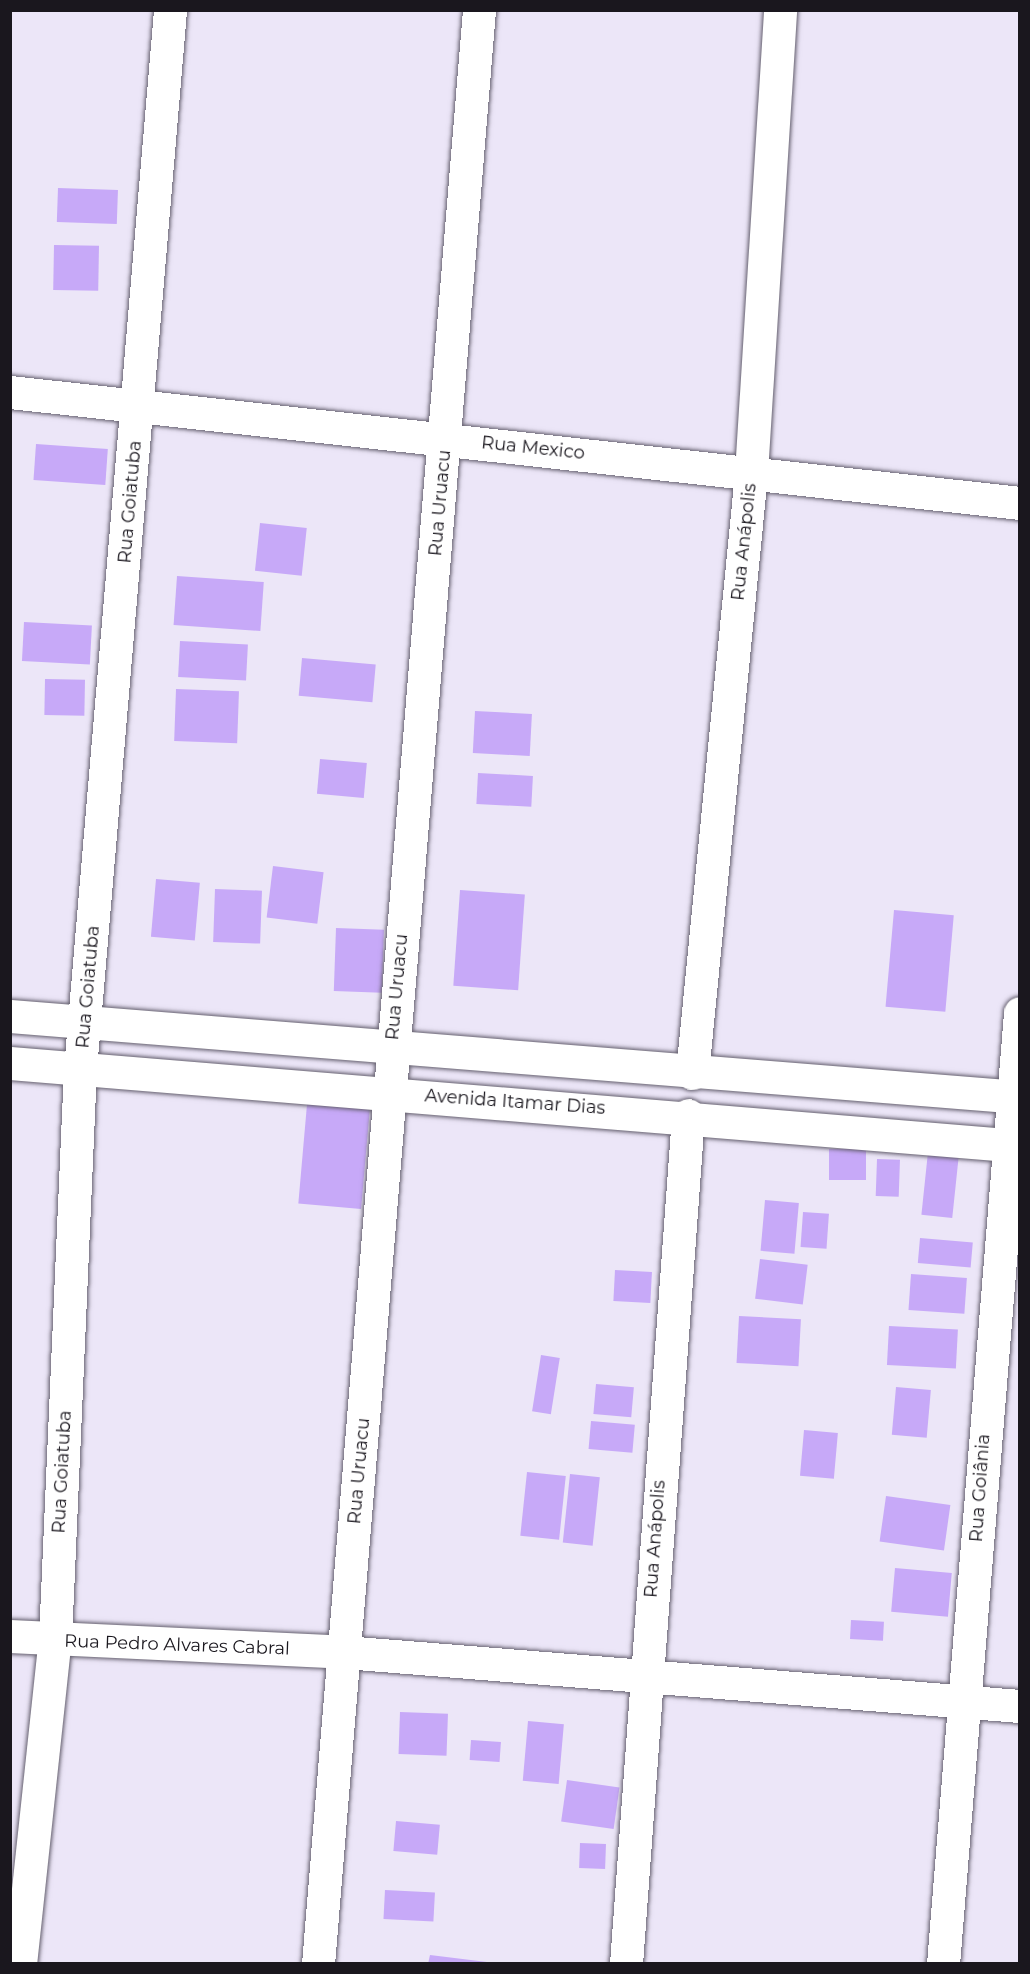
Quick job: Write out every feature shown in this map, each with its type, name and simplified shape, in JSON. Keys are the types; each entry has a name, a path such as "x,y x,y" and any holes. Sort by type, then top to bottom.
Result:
{"street":[{"name":"Rua Goiatuba","path":"20,1964 55,1639 80,1069 170,10"},
{"name":"Rua Uruacu","path":"318,1964 392,1049 446,438 479,10"},
{"name":"Rua Anápolis","path":"692,1073 751,472 780,10"},
{"name":"Rua Mexico","path":"10,392 138,403 1020,503"},
{"name":"Rua Goiânia","path":"943,1964 963,1702 1013,1145 1020,1013"},
{"path":"10,1016 692,1073 1015,1096"},
{"name":"Avenida Itamar Dias","path":"10,1063 688,1115 1013,1145"},
{"name":"Rua Anápolis","path":"626,1964 645,1675 688,1115"},
{"name":"Rua Pedro Alvares Cabral","path":"10,1636 344,1652 1020,1706"}],"building":[{"path":"58,188 118,190 117,224 57,222"},
{"path":"54,245 99,246 98,291 53,290"},
{"path":"36,444 108,449 105,485 33,480"},
{"path":"260,523 307,528 302,576 255,571"},
{"path":"177,576 264,582 260,631 174,625"},
{"path":"24,622 92,626 90,665 22,661"},
{"path":"180,641 248,645 246,681 178,677"},
{"path":"302,658 376,664 372,702 299,696"},
{"path":"45,679 85,680 84,716 44,715"},
{"path":"176,689 239,691 237,743 174,741"},
{"path":"475,711 532,714 530,756 473,753"},
{"path":"320,759 367,763 364,798 317,794"},
{"path":"478,773 533,776 531,807 476,804"},
{"path":"273,866 324,872 317,924 267,918"},
{"path":"156,879 200,883 195,941 151,937"},
{"path":"215,889 262,891 260,944 213,942"},
{"path":"460,890 525,895 518,990 453,986"},
{"path":"894,910 954,915 945,1012 886,1007"},
{"path":"336,928 384,930 382,993 334,991"},
{"path":"308,1093 371,1098 361,1209 298,1204"},
{"path":"829,1149 866,1149 866,1180 829,1180"},
{"path":"928,1152 959,1155 952,1218 921,1215"},
{"path":"877,1159 900,1160 899,1197 876,1196"},
{"path":"765,1200 799,1203 794,1254 761,1251"},
{"path":"803,1212 829,1214 826,1249 801,1247"},
{"path":"920,1238 973,1243 971,1268 918,1263"},
{"path":"760,1259 808,1265 803,1305 755,1299"},
{"path":"615,1270 652,1272 650,1303 613,1301"},
{"path":"911,1274 967,1278 964,1314 908,1310"},
{"path":"739,1316 801,1319 798,1366 737,1363"},
{"path":"889,1326 958,1330 956,1369 887,1365"},
{"path":"541,1355 560,1358 551,1414 532,1411"},
{"path":"596,1384 634,1387 631,1417 593,1414"},
{"path":"896,1387 931,1390 927,1438 892,1435"},
{"path":"591,1421 635,1425 632,1453 589,1449"},
{"path":"804,1430 838,1433 834,1479 800,1476"},
{"path":"527,1472 566,1476 559,1540 520,1536"},
{"path":"570,1474 600,1477 593,1546 563,1543"},
{"path":"886,1496 950,1505 944,1551 880,1542"},
{"path":"895,1568 952,1573 948,1617 891,1612"},
{"path":"851,1620 884,1622 883,1641 850,1639"},
{"path":"400,1712 448,1714 447,1756 399,1754"},
{"path":"528,1721 564,1724 559,1784 523,1781"},
{"path":"471,1740 501,1742 500,1762 470,1760"},
{"path":"567,1780 619,1787 614,1829 561,1822"},
{"path":"396,1821 440,1825 437,1855 393,1851"},
{"path":"580,1843 606,1844 605,1869 579,1868"},
{"path":"385,1890 435,1893 433,1922 383,1919"},
{"path":"430,1955 487,1962 487,1964 428,1964"}]}
